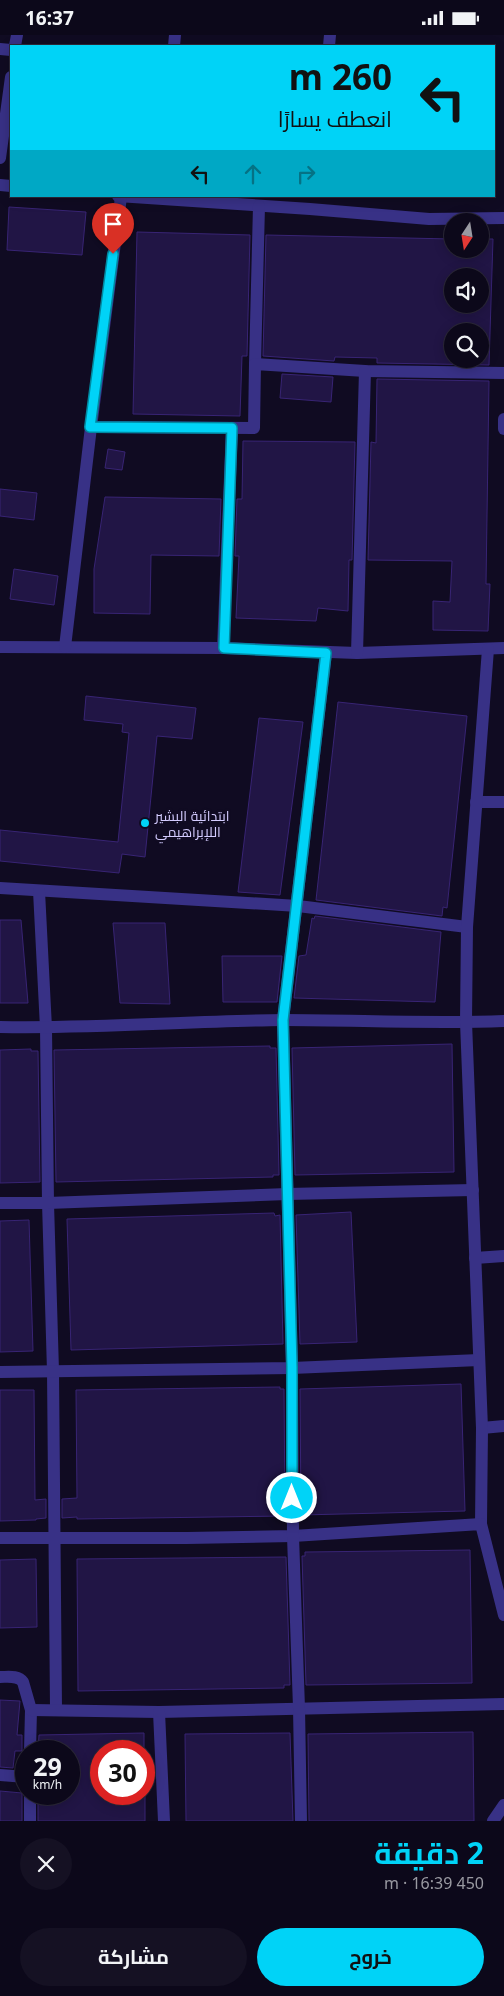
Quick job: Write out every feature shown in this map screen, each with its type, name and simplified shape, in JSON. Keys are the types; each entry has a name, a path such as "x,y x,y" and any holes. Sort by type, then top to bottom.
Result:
{"street":[{"path":"0,158 10,84"},
{"path":"65,647 119,197"},
{"path":"133,197 259,206 311,203 429,219 504,218"},
{"path":"90,427 254,428 259,206"},
{"path":"255,364 365,371 504,373"},
{"path":"357,653 365,371"},
{"path":"504,419 504,429"},
{"path":"224,648 232,428"},
{"path":"0,647 224,648 326,653 504,647"},
{"path":"488,649 467,927 466,1022 482,1427 481,1524 504,1615"},
{"path":"301,1821 293,1536 292,1367 286,1194 283,1020 298,906 326,653"},
{"path":"476,802 504,802"},
{"path":"0,888 298,906 467,927"},
{"path":"39,891 46,1028 48,1203 53,1371 56,1709"},
{"path":"0,1027 46,1028 283,1020 504,1021"},
{"path":"0,1203 473,1190"},
{"path":"475,1258 504,1256"},
{"path":"0,1372 292,1367 479,1360"},
{"path":"482,1427 504,1426"},
{"path":"0,1538 293,1536 481,1524"},
{"path":"0,1677 21,1679 31,1710 30,1740"},
{"path":"31,1710 159,1712 504,1704"},
{"path":"159,1712 164,1821"},
{"path":"0,1775 15,1776"},
{"path":"30,1805 30,1821"}],"building":[{"path":"9,207 86,212 82,255 7,250"},
{"path":"137,232 250,235 247,356 242,356 240,416 133,414"},
{"path":"266,235 444,239 444,258 489,258 489,239 493,239 489,365 489,323 444,323 444,364 377,363 377,358 335,357 334,361 263,356"},
{"path":"282,374 333,377 331,402 280,398"},
{"path":"377,379 489,381 486,584 490,584 488,631 433,630 433,601 450,602 452,561 368,560 371,442 376,443"},
{"path":"243,441 355,442 352,560 349,560 348,611 318,608 316,621 236,618 239,556 235,556 237,499 242,499"},
{"path":"108,449 125,452 122,470 105,468"},
{"path":"0,489 37,493 34,520 0,516"},
{"path":"105,497 221,499 219,556 151,555 150,614 94,613 94,569"},
{"path":"14,569 58,576 54,605 10,599"},
{"path":"86,696 196,708 192,739 157,736 145,857 122,854 119,873 0,861 0,830 118,842 129,733 122,732 123,724 84,720"},
{"path":"338,702 467,716 447,908 443,907 442,916 316,900"},
{"path":"259,718 303,722 280,895 238,892"},
{"path":"315,916 441,932 435,1002 294,998 299,956 306,955 312,918 314,919"},
{"path":"0,920 21,920 28,1003 0,1003"},
{"path":"113,923 165,923 170,1004 120,1003"},
{"path":"222,956 282,956 277,1002 223,1002"},
{"path":"452,1044 454,1172 295,1175 292,1048"},
{"path":"270,1046 270,1048 276,1048 279,1175 273,1175 273,1177 56,1182 54,1050"},
{"path":"31,1049 31,1051 38,1051 40,1182 0,1183 0,1050"},
{"path":"351,1212 357,1342 300,1344 296,1215"},
{"path":"274,1213 275,1216 280,1215 283,1344 71,1350 67,1219"},
{"path":"29,1220 33,1351 0,1352 0,1221"},
{"path":"461,1384 465,1511 301,1515 300,1389"},
{"path":"280,1387 280,1389 284,1389 285,1516 62,1518 62,1499 77,1498 76,1390"},
{"path":"0,1390 34,1390 35,1500 46,1499 46,1518 0,1521"},
{"path":"470,1550 472,1683 306,1685 302,1556 305,1556 305,1552"},
{"path":"286,1557 290,1685 284,1685 284,1688 78,1691 77,1559"},
{"path":"36,1559 37,1627 0,1628 0,1560"},
{"path":"0,1700 20,1701 17,1735 22,1735 22,1740 15,1740 13,1768 0,1767"},
{"path":"473,1732 474,1821 309,1821 308,1734"},
{"path":"144,1733 144,1740 90,1740 90,1805 145,1805 145,1821 38,1821 38,1805 80,1805 80,1740 39,1740 39,1735"},
{"path":"290,1733 293,1821 186,1821 185,1734"},
{"path":"0,1791 15,1792 15,1805 22,1805 22,1821 0,1821"}],"place":[{"name":"ابتدائية البشير اللإبراهيمي","path":"145,823"}],"route":[{"path":"113,254 90,427 232,428 224,648 326,653 300,888 283,1020 286,1194 292,1367 292,1498"}]}
